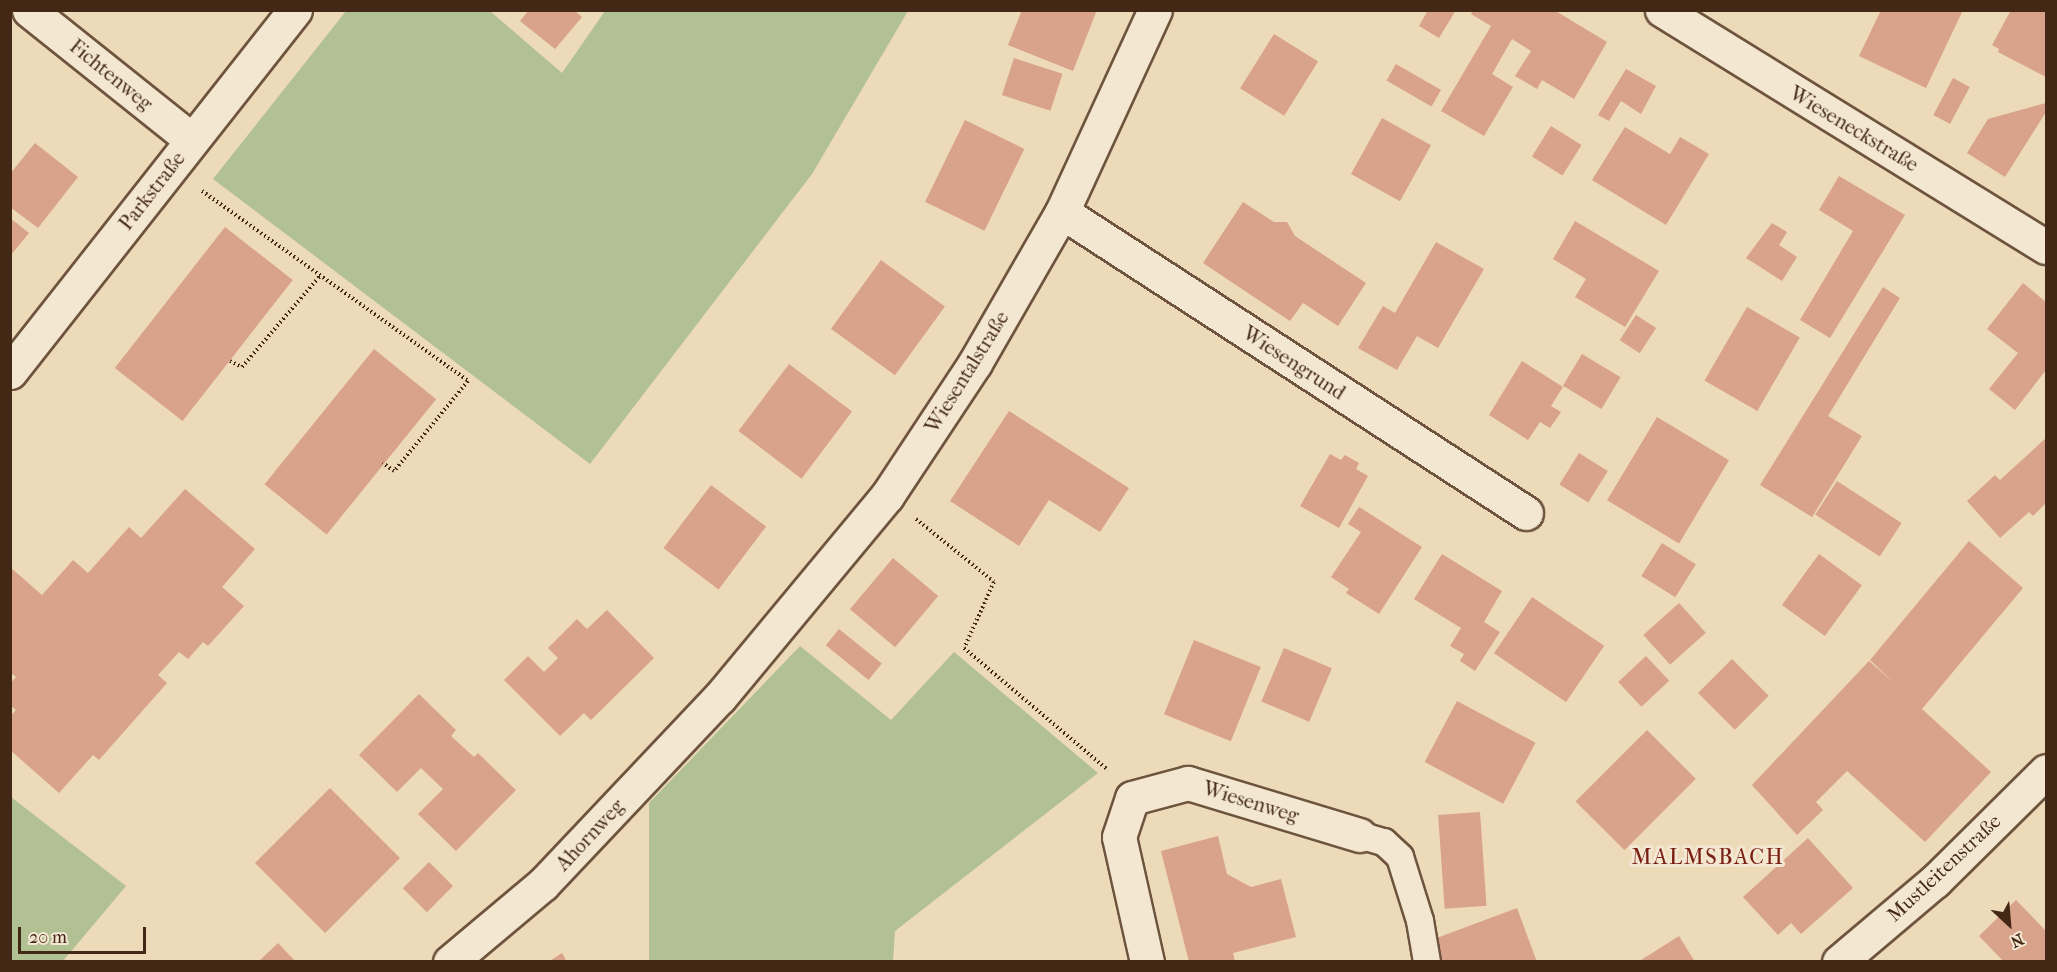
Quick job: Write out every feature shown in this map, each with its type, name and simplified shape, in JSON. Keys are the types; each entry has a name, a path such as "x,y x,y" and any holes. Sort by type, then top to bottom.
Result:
{"street":[{"name":"Fichtenweg","path":"29,10 192,140"},
{"name":"Parkstraße","path":"10,372 294,10"},
{"name":"Wiesentalstraße","path":"720,697 887,496 975,363 1062,212 1155,10"},
{"name":"Wieseneckstraße","path":"1662,10 2046,247"},
{"name":"Wiesengrund","path":"1062,212 1526,513"},
{"name":"Ahornweg","path":"464,957 543,884 720,697"},
{"name":"Mustleitenstraße","path":"1839,962 1935,881 2046,771"},
{"name":"Wiesenweg","path":"1132,798 1188,783 1359,835"},
{"path":"1132,798 1119,837 1147,962"}],"lane":[{"path":"1359,835 1384,842 1400,857 1420,921 1427,962"}],"path":[{"path":"170,168 468,381 394,471 383,463"},
{"path":"230,361 242,367 320,276"},
{"path":"887,496 994,582 964,648 1098,759 1132,798"}],"green space":[{"path":"346,11 490,11 562,73 605,11 908,11 812,174 590,464 213,179"},
{"path":"800,646 891,720 954,652 1098,773 895,931 893,961 649,961 649,803"},
{"path":"11,797 126,886 63,961 11,961"}],"building":[{"path":"529,10 574,10 582,17 555,49 520,21"},
{"path":"1022,10 1097,10 1073,71 1008,45"},
{"path":"1428,10 1456,10 1439,38 1419,26"},
{"path":"1473,10 1554,10 1607,42 1574,99 1542,80 1537,89 1515,76 1531,51 1512,39 1492,74 1513,87 1484,136 1441,111 1491,26 1471,14"},
{"path":"1881,10 1963,10 1926,88 1859,56"},
{"path":"2011,10 2046,10 2046,77 1998,52 1999,49 1992,45"},
{"path":"1274,34 1318,62 1284,116 1240,88"},
{"path":"1014,58 1063,74 1050,111 1002,95"},
{"path":"1396,64 1441,90 1432,106 1386,80"},
{"path":"1626,69 1656,86 1641,114 1621,101 1609,121 1598,115"},
{"path":"1953,78 1970,87 1950,124 1933,115"},
{"path":"2046,103 2046,112 2005,177 1967,153 1988,119"},
{"path":"1382,118 1431,145 1400,201 1351,174"},
{"path":"965,120 1024,149 984,231 925,202"},
{"path":"1551,126 1582,145 1562,176 1532,157"},
{"path":"1625,127 1670,154 1680,137 1709,154 1666,225 1592,180"},
{"path":"35,143 78,177 38,228 10,207 10,174"},
{"path":"1839,176 1905,215 1830,338 1800,320 1853,231 1819,210"},
{"path":"1243,202 1274,222 1287,222 1295,236 1366,283 1338,326 1303,303 1290,321 1203,263"},
{"path":"10,218 29,233 10,256"},
{"path":"1575,221 1659,271 1625,327 1575,297 1586,279 1553,259"},
{"path":"1772,223 1787,232 1779,245 1797,257 1782,281 1746,258"},
{"path":"225,227 293,280 183,421 115,368"},
{"path":"1436,242 1484,269 1438,348 1417,336 1397,370 1358,348 1383,306 1395,313"},
{"path":"881,260 945,306 895,375 831,329"},
{"path":"2023,283 2046,302 2046,370 2015,410 1989,389 2018,353 1987,329"},
{"path":"1883,287 1900,298 1828,416 1862,436 1812,517 1760,485"},
{"path":"1747,307 1800,338 1757,411 1704,381"},
{"path":"1636,315 1656,328 1640,353 1620,340"},
{"path":"374,349 436,399 327,535 264,484"},
{"path":"1582,354 1621,377 1602,409 1563,386"},
{"path":"1522,361 1563,387 1551,406 1561,412 1550,428 1540,422 1528,440 1489,415"},
{"path":"789,364 852,412 802,479 738,431"},
{"path":"1009,411 1129,488 1100,532 1049,500 1019,546 950,501"},
{"path":"1657,417 1729,460 1679,543 1607,500"},
{"path":"2046,438 2046,503 2033,516 2029,512 2000,538 1967,501 1995,475 2000,480"},
{"path":"1579,453 1608,471 1588,502 1559,484"},
{"path":"1330,454 1341,460 1345,455 1359,463 1356,469 1368,476 1339,528 1300,506"},
{"path":"1837,481 1902,523 1880,556 1815,515"},
{"path":"711,485 766,527 719,590 663,548"},
{"path":"185,489 255,549 222,587 244,606 208,646 203,642 188,659 179,652 158,675 167,683 99,760 93,755 59,793 10,750 10,716 16,710 10,705 10,684 16,677 10,672 10,567 42,595 73,560 88,573 129,527 141,538"},
{"path":"1359,507 1422,547 1379,614 1346,593 1349,589 1331,577 1361,532 1348,524"},
{"path":"1969,541 2023,588 1922,709 1991,772 1925,842 1847,771 1816,802 1823,810 1797,835 1752,785 1869,661 1893,682 1870,660"},
{"path":"1662,543 1696,564 1675,597 1641,576"},
{"path":"1442,554 1502,591 1484,622 1500,632 1475,671 1460,661 1464,654 1450,646 1461,628 1414,599"},
{"path":"1819,554 1862,585 1825,636 1782,605"},
{"path":"893,558 938,596 895,647 850,609"},
{"path":"1532,597 1604,646 1566,702 1494,653"},
{"path":"1679,603 1706,633 1670,665 1643,635"},
{"path":"607,610 654,658 591,720 584,713 560,736 504,680 528,656 544,672 558,658 548,648 577,619 587,629"},
{"path":"839,629 882,664 869,680 826,645"},
{"path":"1194,640 1261,667 1231,741 1164,714"},
{"path":"1284,648 1332,668 1309,722 1261,701"},
{"path":"1646,656 1669,681 1641,707 1618,682"},
{"path":"1732,659 1769,696 1735,730 1698,693"},
{"path":"419,694 456,730 451,736 474,757 478,753 516,790 456,851 418,814 443,789 421,768 397,792 359,755"},
{"path":"1457,701 1536,743 1503,804 1425,762"},
{"path":"1647,730 1696,779 1624,850 1576,801"},
{"path":"330,788 400,858 325,933 255,863"},
{"path":"1480,812 1487,906 1445,909 1438,815"},
{"path":"1218,836 1227,874 1251,887 1281,879 1296,937 1233,953 1235,962 1189,962 1161,851"},
{"path":"1808,838 1853,888 1801,934 1791,923 1778,935 1743,897"},
{"path":"429,862 453,886 427,912 403,888"},
{"path":"2016,900 2046,931 2046,962 2004,962 1979,936"},
{"path":"1517,908 1537,962 1443,962 1434,939"},
{"path":"1679,936 1695,962 1638,962"},
{"path":"278,943 296,962 258,962"},
{"path":"562,953 567,962 548,962"}],"district":[{"name":"MALMSBACH","path":"1708,858"}]}
